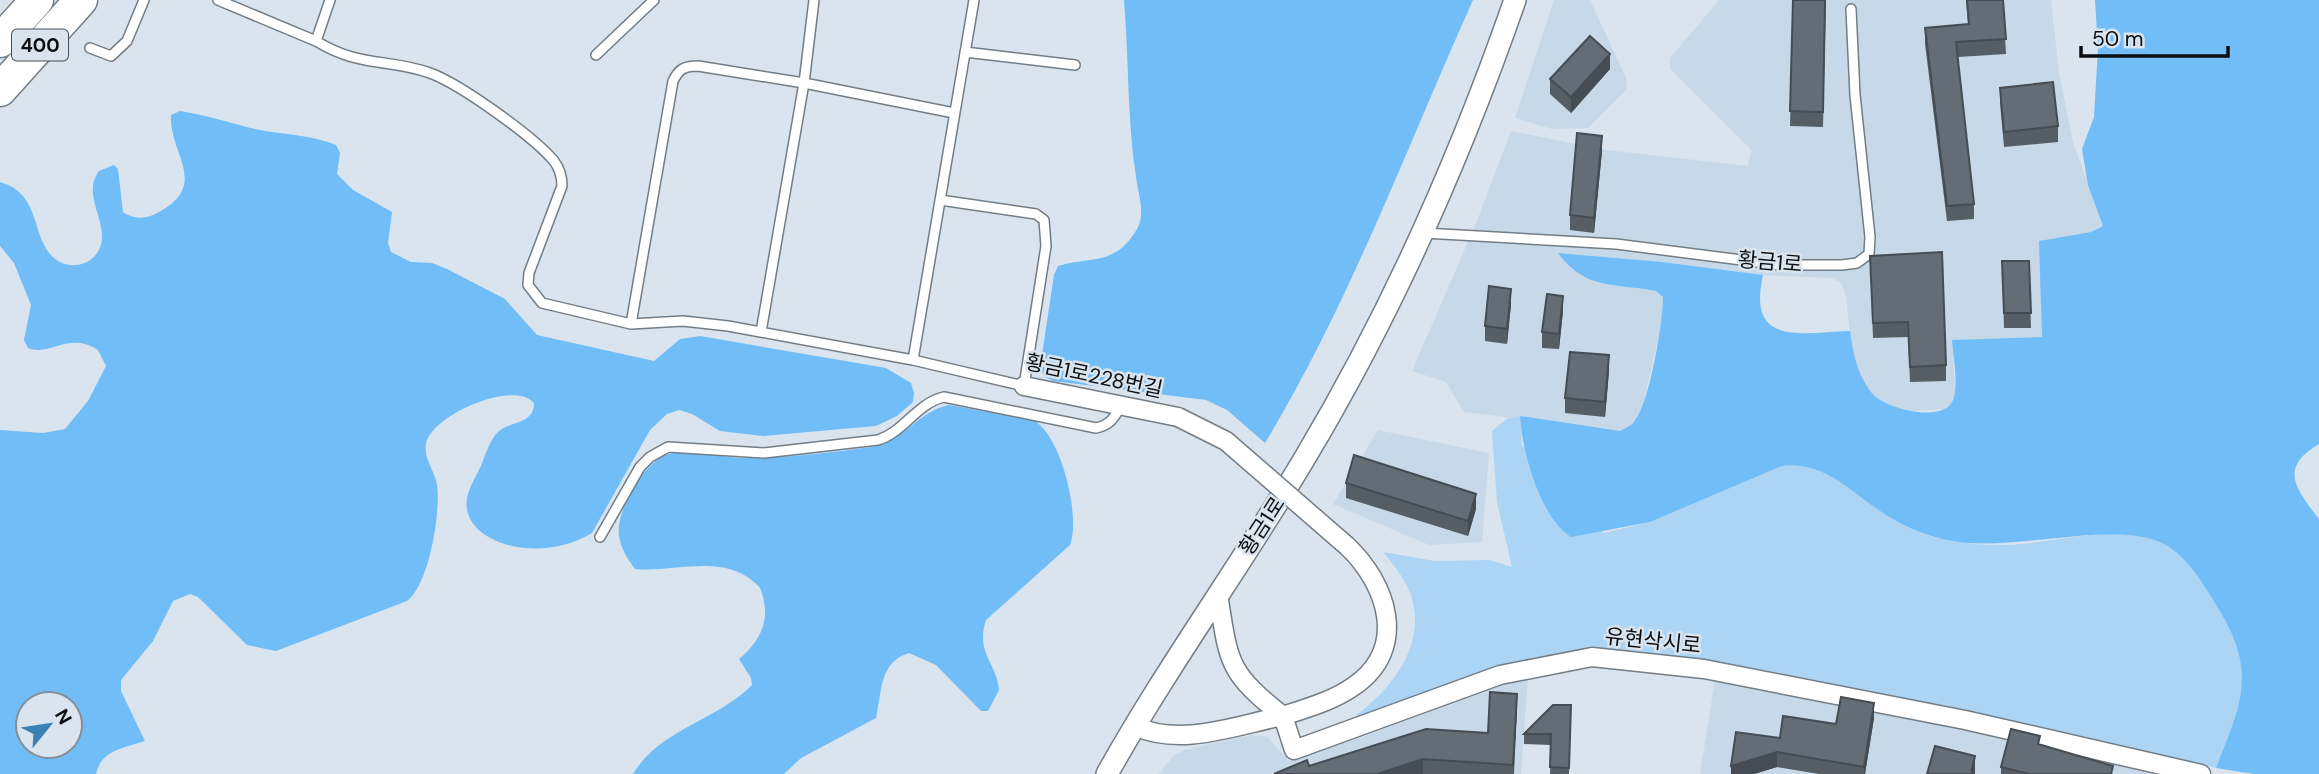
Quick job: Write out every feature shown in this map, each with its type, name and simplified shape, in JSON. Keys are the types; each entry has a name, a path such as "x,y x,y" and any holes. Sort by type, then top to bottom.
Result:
{"highway":[{"name":"400","path":"0,41 37,0"},
{"name":"400","path":"0,90 81,0"}],"street":[{"name":"황금1로","path":"1107,774 1134,726 1306,457 1352,373 1422,233 1466,135 1516,0"},
{"name":"황금1로228번길","path":"1024,386 1178,417 1226,441 1347,546 1374,576 1383,597 1387,617 1379,655 1356,685 1341,695 1283,716"},
{"path":"1218,594 1226,641 1237,674 1249,689 1283,716"},
{"name":"유현삭시로","path":"1283,716 1294,750 1317,744 1500,675 1539,665 1603,657 1704,669 1874,702 2201,774"},
{"path":"1134,726 1156,735 1183,736 1283,716"}],"lane":[{"path":"90,48 111,56 120,50 145,0"},
{"path":"218,0 316,41 330,0"},
{"path":"596,55 654,0"},
{"path":"761,332 804,83 814,0"},
{"path":"913,360 974,0"},
{"name":"황금1로","path":"1422,233 1616,244 1781,265 1857,263 1869,254 1870,237 1855,95 1851,9"},
{"name":"황금1로228번길","path":"316,41 354,60 412,68 447,81 546,153 561,174 562,186 529,273 528,285 542,303 631,324 683,321 761,332 913,360 1024,386"},
{"path":"965,52 1075,65"},
{"path":"631,324 673,81 678,71 686,66 698,66 804,83 954,113"},
{"path":"940,200 1036,214 1044,220 1046,246 1024,386"},
{"path":"600,537 640,467 650,457 668,447 764,453 878,440 895,432 927,404 944,397 1096,428 1114,419 1121,406"}],"shaded area":[{"path":"1124,0 1473,0 1376,225 1296,390 1265,443 1227,410 1206,400 1053,381 1044,376 1040,368 1054,275 1058,266 1111,255 1129,241 1140,223 1141,210 1131,133"},
{"path":"1554,0 1590,0 1627,80 1626,90 1588,128 1552,129 1515,118"},
{"path":"1719,0 2051,0 2059,73 2073,142 2103,226 2091,232 2040,241 2042,337 1952,340 1955,389 1952,403 1945,409 1912,411 1887,406 1872,395 1860,376 1852,352 1846,296 1841,283 1832,278 1763,275 1559,253 1596,282 1656,291 1663,297 1663,316 1651,371 1642,408 1634,423 1621,431 1464,412 1446,382 1412,371 1477,221 1511,131 1606,150 1748,166 1751,150 1670,69 1670,58"},
{"path":"2095,0 2319,0 2319,444 2298,462 2295,479 2319,519 2319,774 2254,774 2216,768 2238,706 2242,670 2238,651 2218,608 2201,581 2181,556 2164,544 2142,537 2117,534 1997,543 1968,543 1942,539 1894,520 1835,479 1811,468 1797,466 1782,466 1650,522 1571,537 1550,515 1529,465 1520,416 1620,431 1633,423 1640,412 1650,381 1661,324 1663,297 1656,291 1590,279 1568,265 1558,253 1662,262 1763,275 1760,298 1763,314 1770,324 1796,333 1850,331 1856,363 1871,392 1888,404 1913,411 1938,411 1953,400 1956,378 1952,340 2042,337 2039,241 2091,232 2103,226 2088,185 2082,149 2094,117 2098,48"},
{"path":"180,111 336,145 340,153 337,174 353,190 392,212 388,243 391,252 411,262 432,263 447,269 505,299 537,335 654,361 680,339 700,336 886,368 911,383 913,402 897,416 876,426 763,436 720,431 692,414 679,410 667,414 650,430 592,533 568,544 534,548 504,544 484,534 470,519 467,498 493,438 501,430 530,416 534,403 524,397 509,395 474,404 442,422 431,433 426,444 426,454 437,485 435,529 422,580 407,601 276,651 247,645 198,597 190,594 173,601 153,641 121,680 121,691 145,741 108,755 96,774 0,774 0,430 43,433 65,429 88,401 106,366 98,350 87,345 68,343 36,350 28,348 24,340 31,305 14,263 0,246 0,182 23,196 34,216 41,239 54,258 69,265 85,263 97,254 102,238 93,196 99,171 114,165 118,169 123,212 132,216 141,218 159,212 182,191 185,179 171,115"},
{"path":"949,405 1033,420 1052,441 1071,496 1073,532 1070,545 986,620 983,641 999,690 988,711 981,711 936,665 909,653 899,657 887,671 876,718 801,758 784,774 633,774 658,746 722,708 752,685 751,678 739,659 754,644 765,618 760,588 747,577 732,570 700,566 635,569 621,545 619,526 626,501 641,476 660,458 678,452 759,458 871,447 892,439 928,413"},
{"path":"1520,416 1522,445 1604,533 1650,522 1782,466 1797,466 1811,468 1835,479 1902,524 1949,541 2006,545 2086,535 2127,534 2147,537 2164,544 2181,556 2201,581 2218,608 2238,651 2242,670 2239,706 2216,768 1955,708 1665,655 1596,649 1534,657 1491,669 1360,721 1356,715 1383,691 1405,660 1415,625 1414,607 1408,588 1383,552 1435,561 1490,560 1512,567 1497,502 1492,431 1508,418"},
{"path":"1378,430 1489,453 1482,542 1429,545 1333,504"},
{"path":"1528,676 1521,774 1159,774 1173,756 1184,750 1252,735 1267,737 1289,761"},
{"path":"1715,679 1992,734 2161,774 1700,774"}],"building":[{"path":"1793,0 1825,0 1823,112 1790,111"},
{"path":"1967,0 2003,0 2006,39 1956,42 1974,204 1947,206 1925,28 1969,24"},
{"path":"1590,36 1610,54 1571,97 1550,79"},
{"path":"2053,82 2058,126 2004,132 2000,88"},
{"path":"1577,133 1602,136 1594,218 1570,215"},
{"path":"1942,252 1946,365 1910,367 1908,322 1873,323 1870,256"},
{"path":"2002,261 2029,261 2031,313 2004,313"},
{"path":"1489,286 1511,289 1507,329 1485,326"},
{"path":"1547,294 1563,296 1559,334 1542,332"},
{"path":"1570,352 1609,355 1605,402 1565,398"},
{"path":"1354,455 1476,494 1468,521 1346,483"},
{"path":"1490,692 1517,694 1513,765 1423,759 1377,774 1274,774 1307,760 1309,766 1426,729 1488,733"},
{"path":"1841,697 1874,703 1864,767 1777,752 1731,766 1736,732 1780,738 1783,716 1836,724"},
{"path":"1553,705 1571,705 1569,768 1550,767 1551,734 1524,734"},
{"path":"2011,729 2040,736 2038,744 2113,766 2111,774 2029,774 2001,767"},
{"path":"1935,746 1975,756 1971,774 1927,774"}]}
